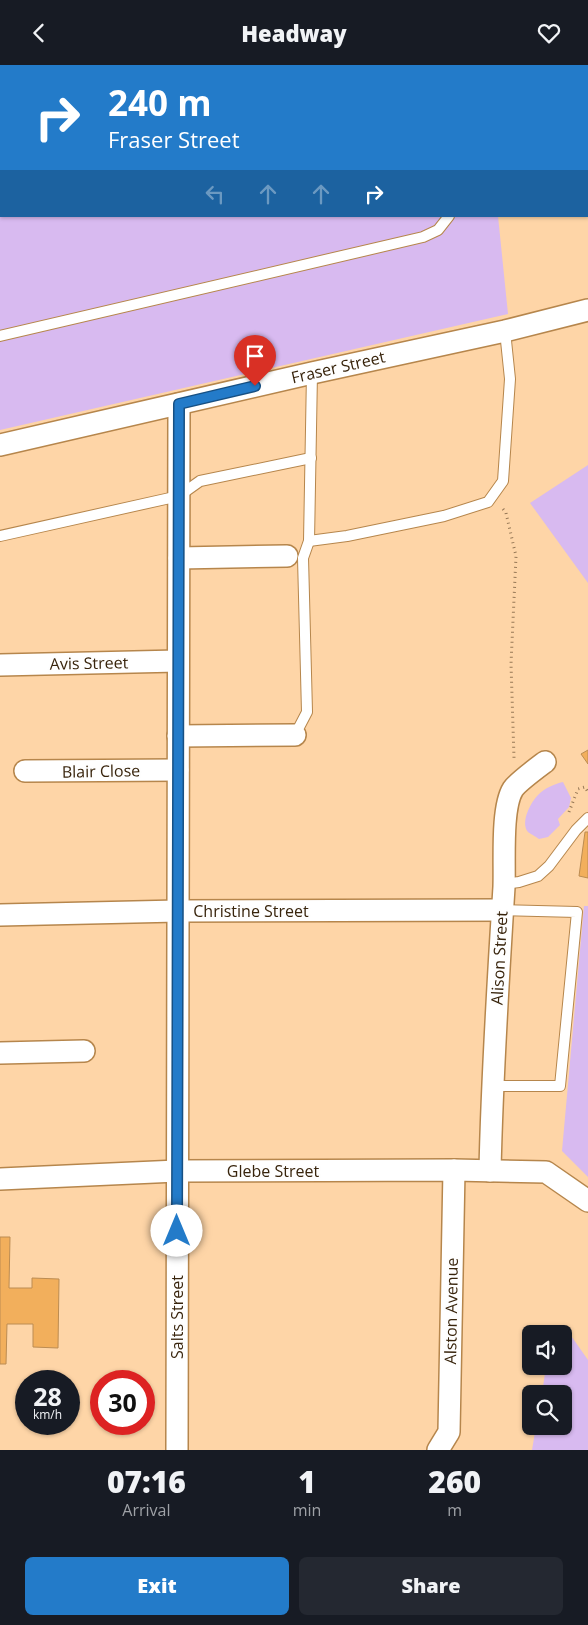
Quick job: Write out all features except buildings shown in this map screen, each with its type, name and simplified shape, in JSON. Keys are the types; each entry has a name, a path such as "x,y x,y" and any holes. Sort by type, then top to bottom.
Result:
{"street":[{"name":"Fraser Street","path":"0,445 312,373 505,331 588,310"},
{"name":"Salts Street","path":"177,1450 179,404"},
{"path":"178,558 287,557"},
{"name":"Avis Street","path":"0,665 178,661"},
{"path":"178,736 295,735"},
{"path":"513,789 545,762"},
{"name":"Blair Close","path":"25,771 178,770"},
{"name":"Alison Street","path":"490,1171 492,1086 504,884 504,830 513,789"},
{"name":"Christine Street","path":"0,915 178,911 502,911"},
{"path":"0,1053 84,1051"},
{"name":"Glebe Street","path":"0,1179 177,1171 454,1170 546,1172 588,1201"},
{"name":"Alston Avenue","path":"438,1450 449,1432 454,1170"}],"lane":[{"path":"0,336 424,237 438,230 448,217"},
{"path":"309,541 347,536 444,516 488,502 503,481 510,379 505,331"},
{"path":"295,735 307,712 303,557 309,541 312,373"},
{"path":"0,536 179,496 200,481 311,458"},
{"path":"504,884 519,883 538,876 549,866 576,830 588,818"},
{"path":"492,1086 560,1086 577,912 502,911"}],"path":[{"path":"493,494 506,513 516,556 511,664 514,729 513,789"},
{"path":"565,816 578,789 585,787 588,792"}],"shaded area":[{"path":"0,217 498,217 508,314 0,430"},
{"path":"588,465 588,583 530,503"},
{"path":"563,782 571,798 569,807 558,819 560,825 548,837 539,839 528,832 526,828 527,812 532,802 541,793"},
{"path":"584,906 588,906 588,1177 562,1151"},
{"path":"572,1337 588,1360 588,1450 532,1450 534,1435 572,1435 572,1385 543,1385 545,1375 572,1375"}],"route":[{"path":"177,1231 179,404 255,386"}]}
